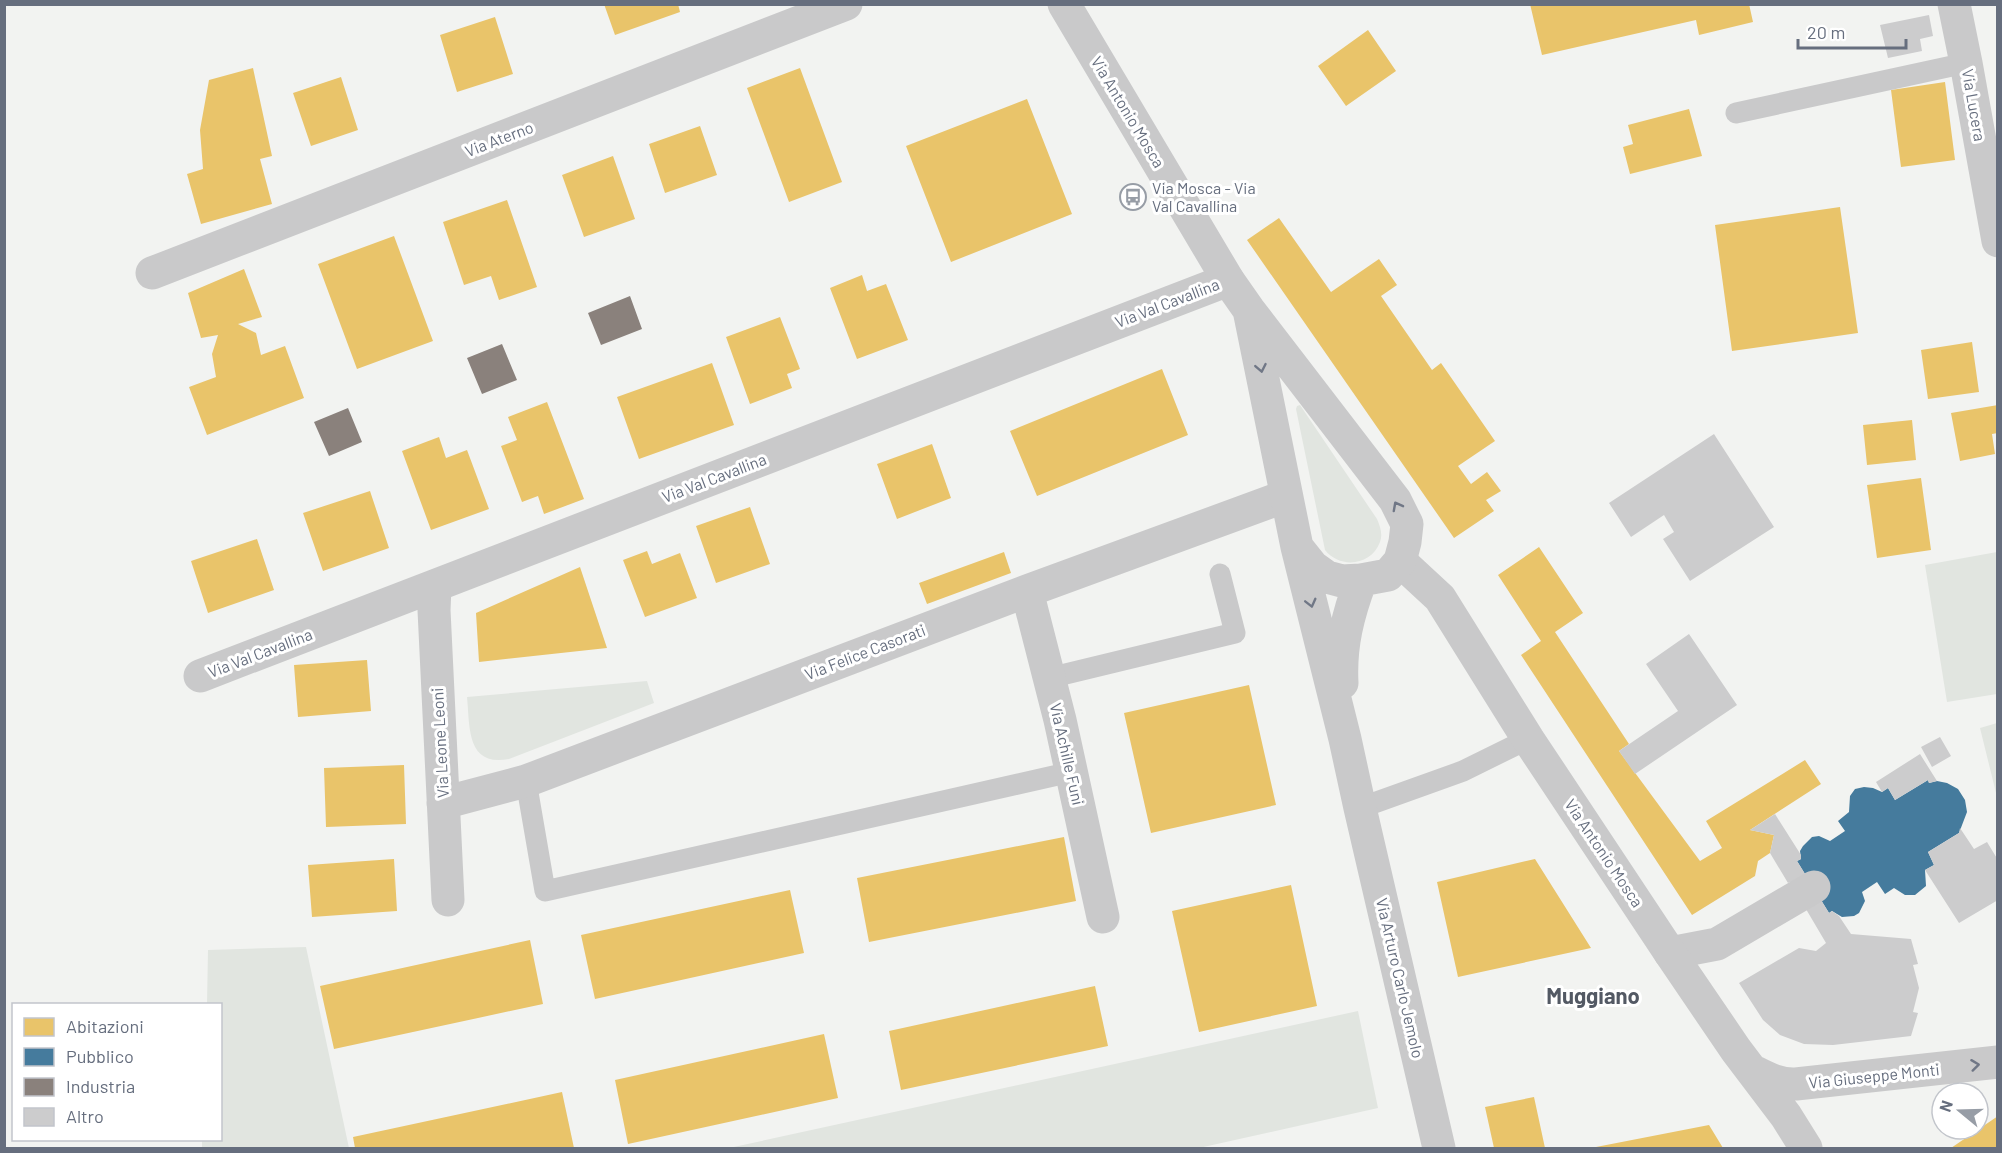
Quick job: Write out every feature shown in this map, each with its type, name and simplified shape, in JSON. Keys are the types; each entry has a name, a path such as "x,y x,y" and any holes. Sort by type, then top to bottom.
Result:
{"street":[{"name":"Via Aterno","path":"152,273 846,4"},
{"name":"Via Antonio Mosca","path":"1064,4 1228,280 1395,500 1407,524 1400,561 1440,598 1528,739 1670,953 1736,1050 1786,1116 1806,1149"},
{"name":"Via Lucera","path":"1954,4 1998,241"},
{"name":"Via Val Cavallina","path":"200,676 1228,280"},
{"name":"Via Arturo Carlo Jemolo","path":"1249,310 1297,547 1346,739 1439,1149"},
{"name":"Via Felice Casorati","path":"443,803 526,781 1027,591 1286,496"},
{"path":"1297,547 1312,567 1328,577 1342,581 1361,580 1388,574 1400,561"},
{"name":"Via Arturo Carlo Jemolo","path":"1346,739 1341,668 1348,614 1361,580"},
{"name":"Via Leone Leoni","path":"435,586 434,610 448,900"},
{"name":"Via Achille Funi","path":"1027,591 1050,678 1103,917"},
{"path":"1670,953 1717,944 1814,887"},
{"name":"Via Giuseppe Monti","path":"1753,1071 1770,1080 1788,1084 1832,1082 1998,1062"}],"lane":[{"path":"1736,113 1966,63"},
{"path":"1050,678 1234,633 1220,574"},
{"path":"1360,808 1463,771 1528,739"},
{"path":"526,781 545,891 1071,772"}],"shaded area":[{"path":"1300,405 1377,519 1381,533 1380,542 1376,550 1363,560 1347,562 1339,560 1325,550 1296,409"},
{"path":"1997,552 1997,694 1947,702 1925,565"},
{"path":"647,681 654,703 509,759 495,760 485,757 473,742 467,697"},
{"path":"1998,723 1997,797 1980,728"},
{"path":"306,947 349,1148 202,1148 202,1141 222,1141 222,1003 207,1003 208,950"},
{"path":"1358,1011 1378,1108 1199,1148 729,1148"}],"building: Abitazioni":[{"path":"604,4 678,4 680,12 615,35"},
{"path":"1530,4 1749,4 1753,22 1699,35 1696,20 1542,55"},
{"path":"495,17 513,74 457,92 440,35"},
{"path":"1368,30 1396,71 1346,106 1318,66"},
{"path":"253,68 272,156 260,159 272,204 201,224 187,174 203,169 200,130 209,80"},
{"path":"800,68 842,182 789,202 747,88"},
{"path":"341,77 358,130 311,146 293,93"},
{"path":"1945,82 1955,160 1901,167 1891,90"},
{"path":"1027,99 1072,214 951,262 906,146"},
{"path":"1689,109 1702,156 1630,174 1623,147 1633,144 1628,125"},
{"path":"700,126 717,175 665,193 649,144"},
{"path":"613,156 635,219 584,237 562,175"},
{"path":"507,200 537,287 499,300 491,276 464,285 443,222"},
{"path":"1840,207 1858,333 1732,351 1715,225"},
{"path":"1279,218 1331,292 1379,259 1397,285 1381,296 1432,370 1441,363 1495,441 1458,466 1471,484 1487,472 1501,491 1486,500 1494,511 1454,538 1247,240"},
{"path":"394,236 433,341 357,369 318,264"},
{"path":"244,269 262,317 238,324 256,333 261,355 285,346 304,398 207,435 189,387 216,377 212,354 218,335 201,338 188,293"},
{"path":"862,275 867,291 886,284 908,340 857,359 830,288"},
{"path":"780,317 800,369 787,374 792,388 750,404 726,337"},
{"path":"1972,342 1979,392 1928,399 1921,350"},
{"path":"712,363 734,425 639,459 617,397"},
{"path":"1162,369 1188,435 1037,496 1010,431"},
{"path":"547,402 584,499 544,514 538,496 522,502 501,446 517,440 508,417"},
{"path":"1998,405 1998,433 1992,434 1995,454 1960,461 1951,413"},
{"path":"1912,420 1916,460 1867,465 1863,425"},
{"path":"439,437 446,458 467,450 489,509 431,530 402,451"},
{"path":"932,444 951,498 897,519 877,464"},
{"path":"1921,478 1931,550 1877,558 1867,485"},
{"path":"370,491 389,548 323,571 303,513"},
{"path":"750,507 770,564 716,583 696,526"},
{"path":"257,539 274,590 208,613 191,561"},
{"path":"1539,547 1583,613 1555,632 1629,744 1619,751 1700,861 1722,848 1706,821 1805,760 1821,784 1750,830 1774,835 1770,853 1758,861 1755,876 1692,915 1521,655 1541,641 1498,575"},
{"path":"647,551 652,564 680,553 697,598 645,617 623,560"},
{"path":"1004,552 1011,573 927,604 919,583"},
{"path":"580,567 607,648 479,662 476,613"},
{"path":"367,660 371,711 298,717 294,665"},
{"path":"1249,685 1276,805 1151,833 1124,713"},
{"path":"404,765 406,824 326,827 324,768"},
{"path":"1064,837 1076,901 869,942 857,878"},
{"path":"394,859 397,911 312,917 308,865"},
{"path":"1535,859 1591,948 1458,977 1437,882"},
{"path":"1291,885 1317,1006 1199,1032 1172,911"},
{"path":"790,890 804,953 595,999 581,935"},
{"path":"530,940 543,1004 334,1049 320,986"},
{"path":"1095,986 1108,1046 901,1090 889,1031"},
{"path":"824,1034 838,1098 628,1144 615,1080"},
{"path":"562,1092 574,1148 355,1148 353,1137"},
{"path":"1534,1097 1545,1148 1494,1148 1485,1107"},
{"path":"1998,1116 1998,1148 1951,1148 1961,1141 1990,1141 1990,1121"},
{"path":"1709,1125 1723,1148 1596,1148 1596,1147"}],"building: Pubblico":[{"path":"1928,780 1929,783 1937,781 1947,783 1958,789 1965,800 1967,812 1959,833 1928,852 1934,865 1925,870 1926,886 1915,895 1905,895 1894,888 1885,894 1877,882 1862,892 1865,901 1859,913 1842,917 1832,911 1829,913 1797,861 1801,859 1800,851 1803,846 1812,837 1819,836 1830,841 1845,831 1838,821 1849,812 1850,796 1855,789 1873,788 1882,792 1888,788 1895,800"}],"building: Industria":[{"path":"630,296 642,329 601,345 588,313"},
{"path":"502,344 517,380 482,394 467,358"},
{"path":"348,408 362,442 329,456 314,422"}],"building: Altro":[{"path":"1929,15 1933,36 1920,39 1922,51 1888,58 1880,25"},
{"path":"1714,434 1774,527 1690,581 1663,539 1674,532 1664,515 1631,537 1609,503"},
{"path":"1689,634 1737,705 1635,774 1619,751 1678,711 1646,664"},
{"path":"1940,737 1951,756 1932,767 1921,747"},
{"path":"1920,754 1937,781 1929,783 1928,780 1895,800 1888,788 1882,792 1876,782"},
{"path":"1775,814 1801,855 1801,859 1797,861 1829,913 1832,911 1839,916 1851,934 1911,939 1918,964 1913,965 1919,988 1913,1012 1918,1013 1911,1036 1833,1045 1804,1044 1780,1035 1763,1020 1739,983 1799,948 1816,951 1826,943 1770,853 1774,835 1750,830"},
{"path":"1960,828 1974,849 1987,842 1998,860 1998,900 1959,923 1925,870 1934,865 1928,852 1959,833"}],"place":[{"name":"Via Mosca - Via Val Cavallina","path":"1133,197"}],"district":[{"name":"Muggiano","path":"1593,996"}]}
